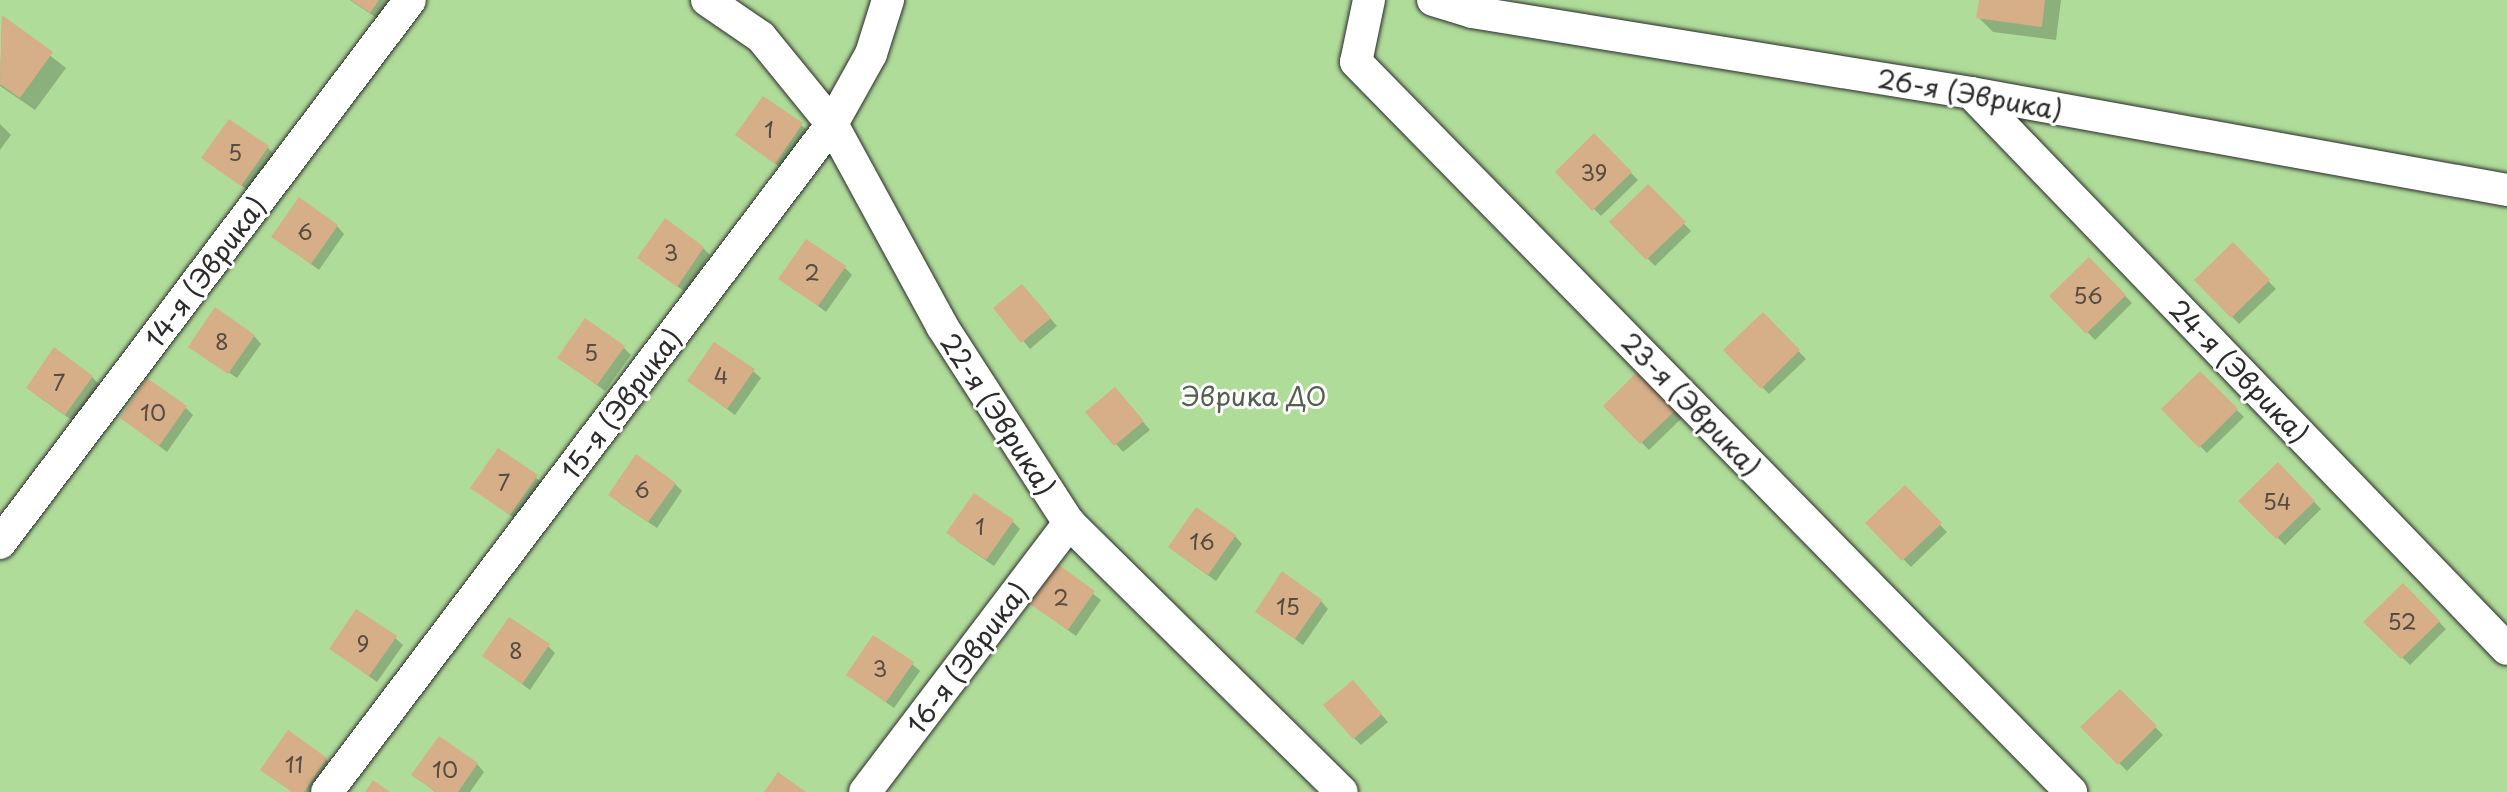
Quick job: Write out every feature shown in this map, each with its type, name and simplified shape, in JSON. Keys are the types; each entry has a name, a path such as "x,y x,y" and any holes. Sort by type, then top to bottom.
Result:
{"lane":[{"name":"14-я (Эврика)","path":"0,543 410,0"},
{"name":"22-я (Эврика)","path":"707,0 761,37 832,124 942,326 1069,523 1342,792"},
{"name":"15-я (Эврика)","path":"327,792 832,124 871,54 888,0"},
{"name":"23-я (Эврика)","path":"1369,0 1356,62 2071,792"},
{"name":"26-я (Эврика)","path":"1433,0 1472,12 1971,93 2507,190"},
{"name":"24-я (Эврика)","path":"1971,93 2507,649"},
{"name":"16-я (Эврика)","path":"865,792 1069,523"}],"green space":[{"name":"Эврика ДО","path":"0,0 2507,0 2507,792 0,792"}],"building":[{"path":"351,0 379,0 370,13"},
{"path":"1979,0 2045,0 2042,27 1976,18"},
{"path":"2,15 53,52 20,98 0,84"},
{"path":"763,96 803,123 775,164 735,135"},
{"path":"229,119 269,146 241,186 201,158"},
{"path":"1594,133 1632,172 1592,211 1555,172"},
{"path":"1648,184 1686,222 1646,260 1609,222"},
{"path":"299,197 338,225 311,264 271,237"},
{"path":"665,218 704,247 677,287 637,258"},
{"path":"806,239 846,266 818,306 778,279"},
{"path":"2233,242 2270,280 2231,318 2194,280"},
{"path":"2089,257 2126,295 2086,334 2049,296"},
{"path":"1022,284 1051,318 1021,343 993,308"},
{"path":"215,307 255,335 228,374 188,347"},
{"path":"1763,312 1800,350 1761,389 1723,350"},
{"path":"585,318 625,346 597,385 557,358"},
{"path":"714,342 755,369 727,409 687,381"},
{"path":"54,347 93,376 65,415 26,388"},
{"path":"1642,367 1680,406 1640,444 1603,406"},
{"path":"2200,371 2238,409 2199,448 2161,409"},
{"path":"147,378 187,406 159,446 120,418"},
{"path":"1115,387 1144,421 1114,446 1085,412"},
{"path":"498,448 538,475 510,515 470,488"},
{"path":"636,454 676,483 648,522 608,495"},
{"path":"2278,462 2315,501 2276,539 2238,501"},
{"path":"1905,485 1942,523 1902,561 1865,523"},
{"path":"974,493 1014,520 986,560 946,533"},
{"path":"1196,507 1236,535 1208,575 1168,547"},
{"path":"1056,563 1095,591 1068,630 1028,603"},
{"path":"1282,571 1322,600 1295,639 1255,612"},
{"path":"2403,583 2440,621 2401,659 2363,622"},
{"path":"356,609 397,636 369,676 329,649"},
{"path":"509,617 550,644 522,684 482,656"},
{"path":"873,635 914,662 886,702 846,675"},
{"path":"1353,680 1382,714 1353,739 1323,705"},
{"path":"2120,689 2157,726 2118,765 2080,727"},
{"path":"288,730 327,758 304,792 292,792 260,770"},
{"path":"439,736 478,763 458,792 436,792 411,775"},
{"path":"778,772 806,792 764,792"},
{"path":"373,780 390,792 365,792"}]}
